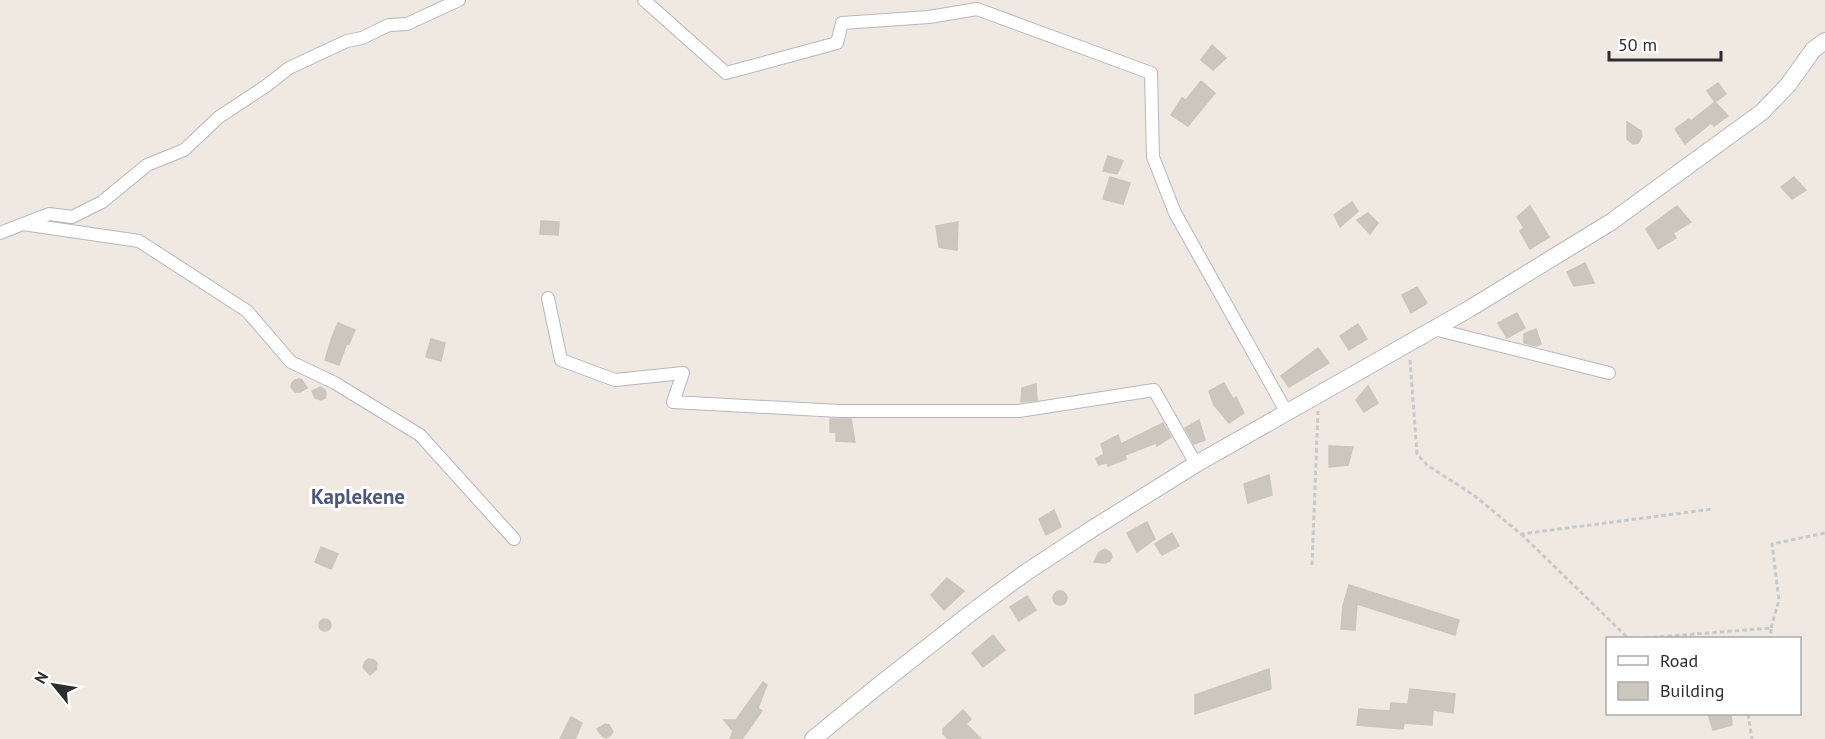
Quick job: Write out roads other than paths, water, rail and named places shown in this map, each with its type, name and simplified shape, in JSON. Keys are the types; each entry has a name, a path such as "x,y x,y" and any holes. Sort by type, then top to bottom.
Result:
{"street":[{"path":"0,233 49,214 72,217 102,202 147,165 184,150 219,117 289,68 347,41 362,38 389,25 407,24 459,0"},
{"path":"644,0 726,73 837,43 842,24 929,17 977,9 1151,73 1154,157 1175,213 1287,413"},
{"path":"813,739 882,682 1025,573 1196,464 1434,330 1611,222 1762,112 1788,85 1813,50 1825,40"},
{"path":"23,224 139,241 247,311 291,362 335,383 420,435 514,539"},
{"path":"548,298 561,360 615,380 683,373 673,402 839,411 1019,411 1154,390 1196,464"},
{"path":"1434,330 1609,373"}],"district":[{"name":"Kaplekene","path":"358,497"}]}
